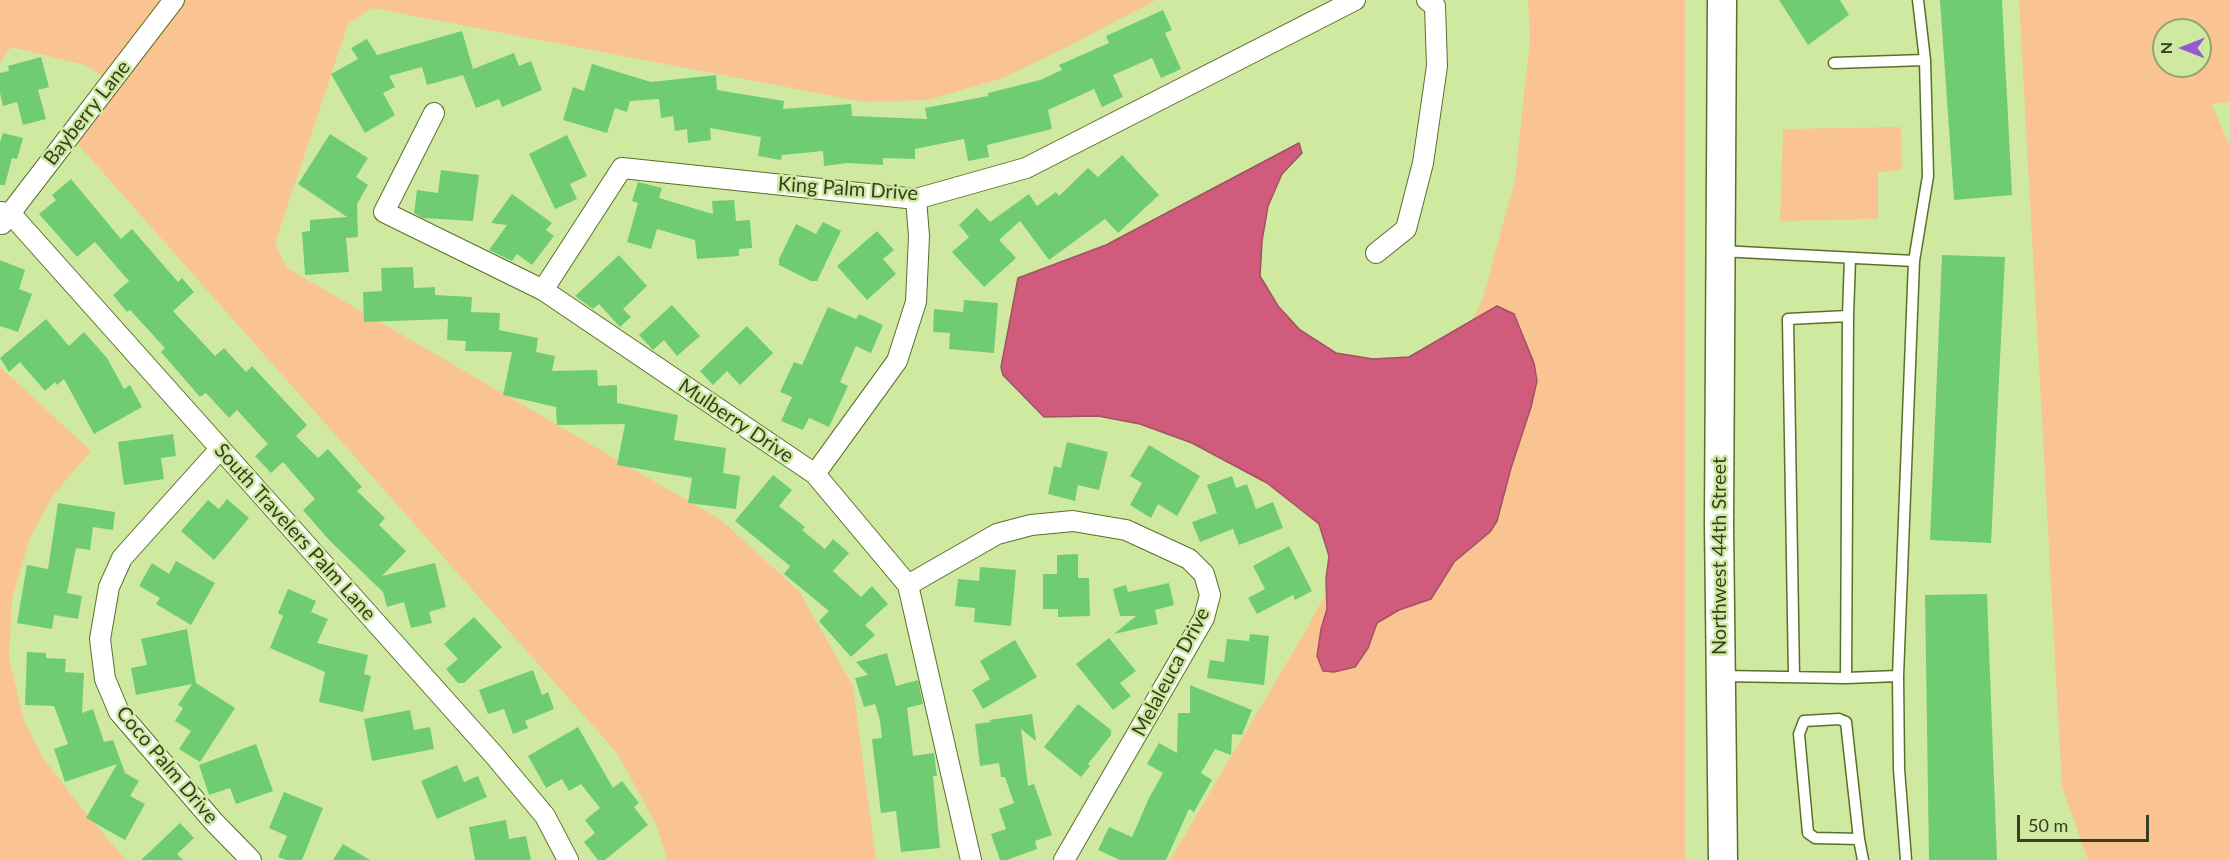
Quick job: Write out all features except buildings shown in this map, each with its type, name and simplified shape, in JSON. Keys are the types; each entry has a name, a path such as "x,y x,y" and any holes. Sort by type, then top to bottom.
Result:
{"street":[{"name":"Bayberry Lane","path":"3,217 174,0"},
{"name":"King Palm Drive","path":"543,290 622,168 916,199 1026,168 1355,0"},
{"path":"1376,253 1406,229 1423,164 1437,66 1435,6 1427,0"},
{"name":"Northwest 44th Street","path":"1722,0 1723,860"},
{"name":"Mulberry Drive","path":"434,113 384,212 543,290 815,474 908,585 971,860"},
{"path":"815,474 897,361 916,302 919,236 916,199"},
{"name":"South Travelers Palm Lane","path":"3,217 220,449 494,755 545,816 568,860"},
{"name":"Coco Palm Drive","path":"220,449 122,558 109,588 100,639 105,679 119,712 214,822 251,860"},
{"name":"Melaleuca Drive","path":"908,585 997,534 1031,525 1073,521 1126,530 1189,559 1204,574 1210,595 1204,618 1064,860"}],"lane":[{"path":"1906,860 1899,770 1898,676 1914,261 1928,176 1925,60 1918,0"},
{"path":"1834,63 1925,60"},
{"path":"1721,251 1914,261"},
{"path":"1846,678 1850,258"},
{"path":"1794,677 1788,319 1848,316"},
{"path":"1721,676 1846,678 1898,676"},
{"path":"1859,839 1815,838 1808,833 1798,734 1804,721 1839,719 1846,722 1863,860"}],"shaded area":[{"path":"0,0 1156,0 1003,78 928,100 864,102 372,8 348,24 275,243 287,268 721,520 799,591 853,686 876,860 667,860 656,824 617,753 75,141 117,85 85,65 11,47 0,63"},
{"path":"1528,0 1685,0 1685,860 1170,860 1309,625 1482,301 1515,180 1530,39"},
{"path":"2019,0 2230,0 2230,102 2212,104 2230,147 2230,860 2088,860 2062,787"},
{"path":"1901,127 1902,170 1878,172 1878,219 1780,221 1783,129"},
{"path":"1299,143 1302,153 1282,174 1268,206 1262,241 1260,276 1278,306 1300,330 1336,353 1373,359 1409,357 1497,306 1514,314 1534,363 1537,381 1497,521 1490,532 1454,562 1431,599 1399,610 1377,623 1368,648 1355,667 1334,672 1323,671 1317,656 1327,609 1326,579 1329,556 1319,524 1267,483 1192,443 1140,424 1098,416 1044,417 1003,375 1001,367 1018,278 1106,245"},
{"path":"0,367 91,451 54,494 29,540 12,599 9,658 24,720 43,758 126,860 0,860"}]}
